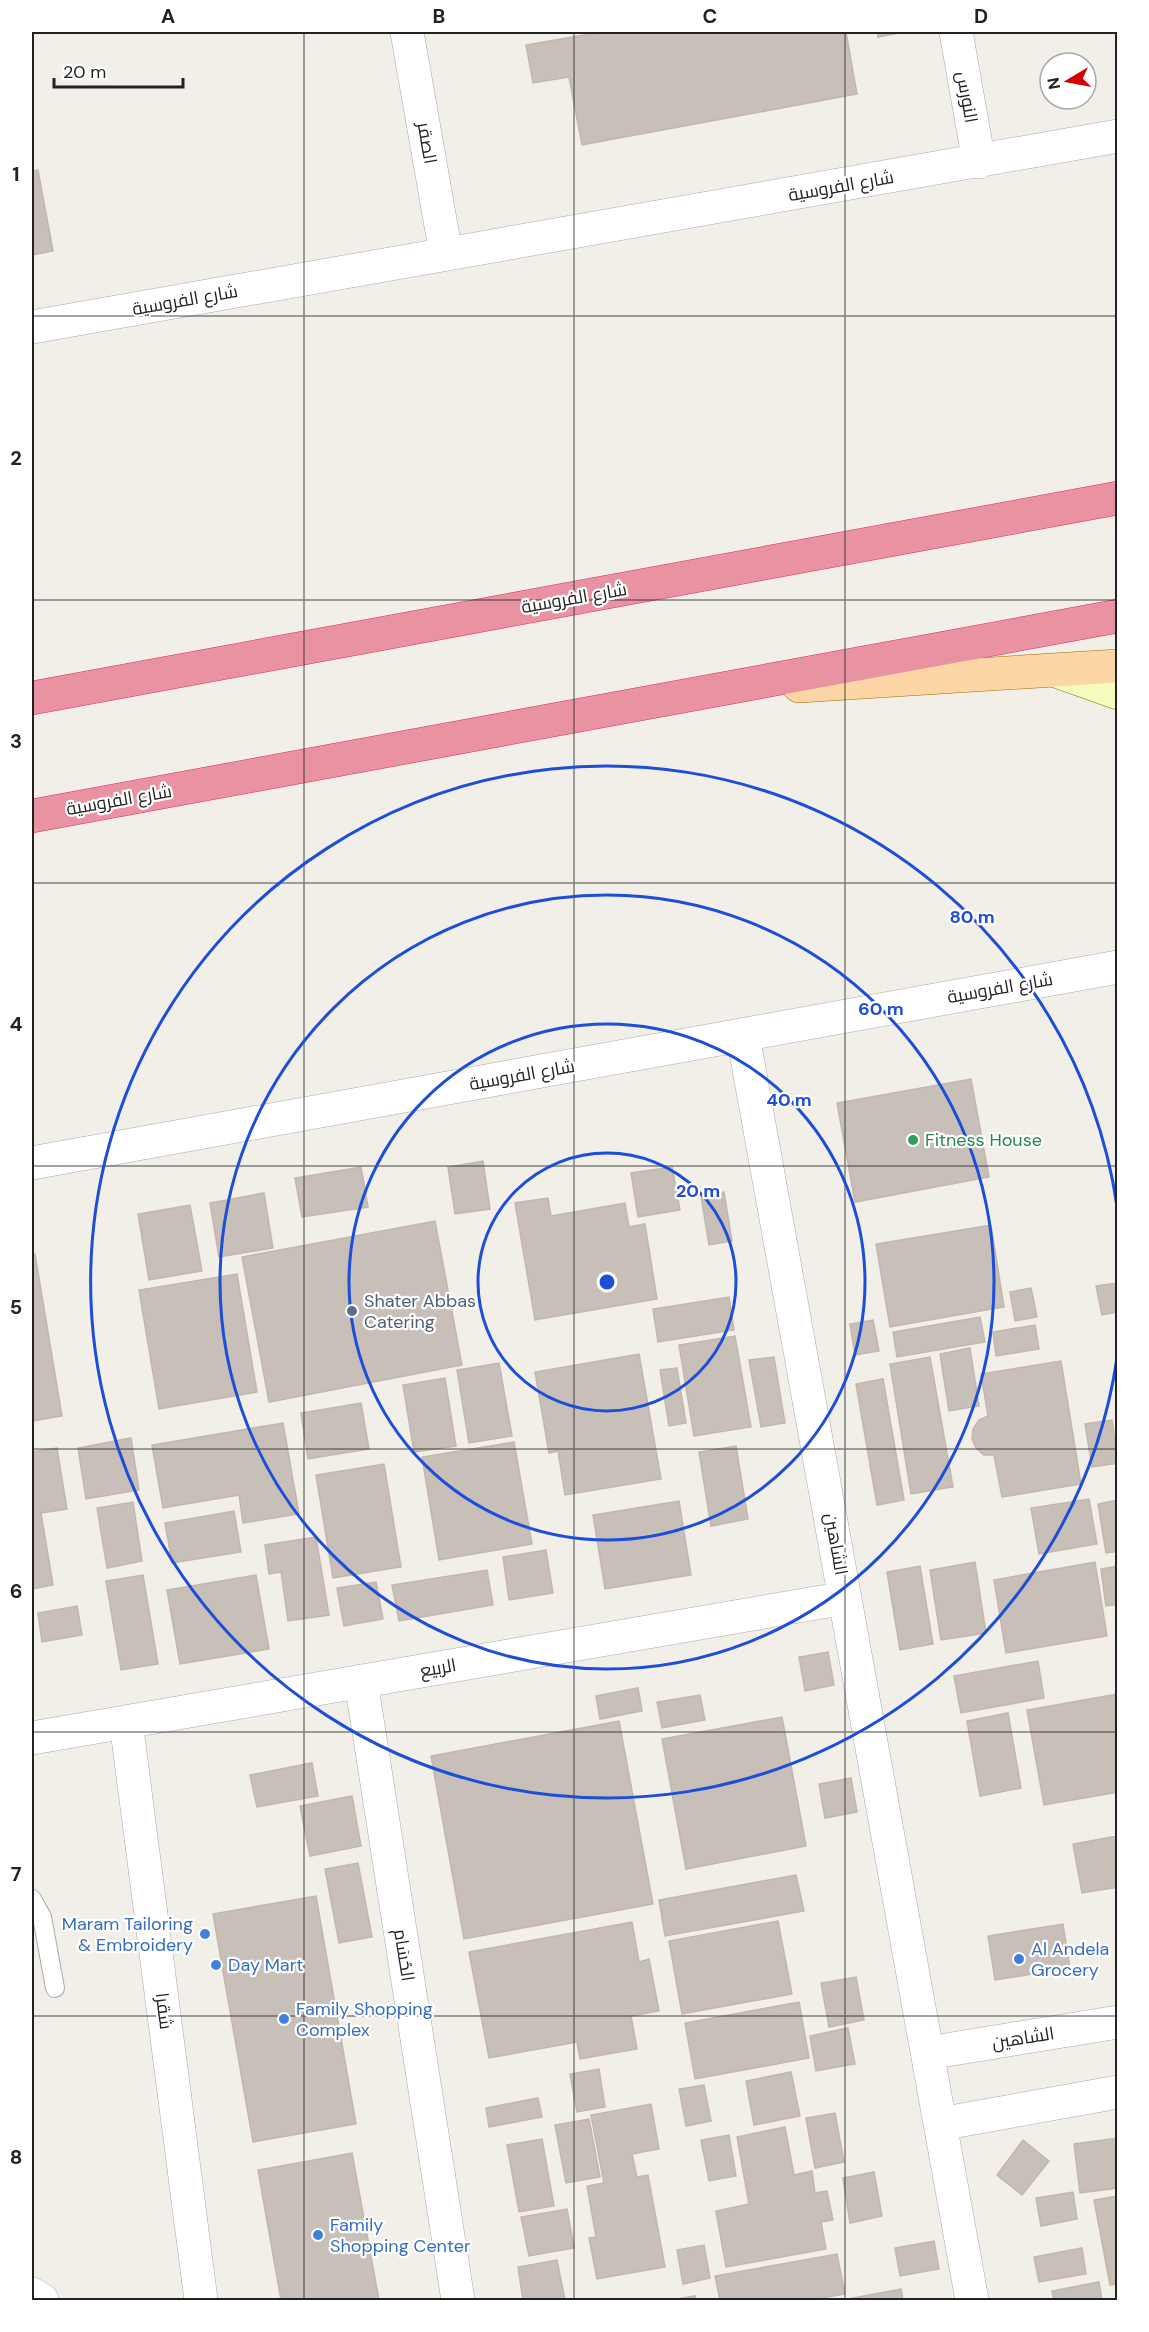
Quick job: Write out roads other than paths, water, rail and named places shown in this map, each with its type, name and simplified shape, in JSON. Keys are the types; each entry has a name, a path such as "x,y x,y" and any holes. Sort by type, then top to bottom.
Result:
{"highway":[{"name":"شارع الفروسية","path":"32,698 1118,498"},
{"name":"شارع الفروسية","path":"32,816 1118,616"}],"main road":[{"name":"شارع الفروسية","path":"702,692 1118,666"}],"street":[{"name":"الصقر","path":"407,32 446,254"},
{"name":"النورس","path":"956,32 979,162"},
{"name":"شارع الفروسية","path":"32,327 1118,136"},
{"path":"1056,671 1118,693"},
{"name":"شارع الفروسية","path":"32,1163 743,1036 1118,966"},
{"name":"الشاهين","path":"743,1036 972,2301"},
{"name":"الربيع","path":"32,1738 845,1598"},
{"name":"الحُسَام","path":"361,1681 458,2301"},
{"name":"شقرا","path":"126,1722 201,2301"},
{"name":"الشاهين","path":"928,2053 1118,2022"},
{"path":"940,2124 1118,2092"},
{"path":"32,2294 42,2301"}],"lane":[{"path":"32,1899 42,1917 55,1988"}],"place":[{"name":"Fitness House","path":"913,1140"},
{"name":"Shater Abbas Catering","path":"352,1311"},
{"name":"Maram Tailoring & Embroidery","path":"205,1934"},
{"name":"Al Andela Grocery","path":"1019,1959"},
{"name":"Day Mart","path":"216,1965"},
{"name":"Family Shopping Complex","path":"284,2019"},
{"name":"Family Shopping Center","path":"318,2235"}]}
